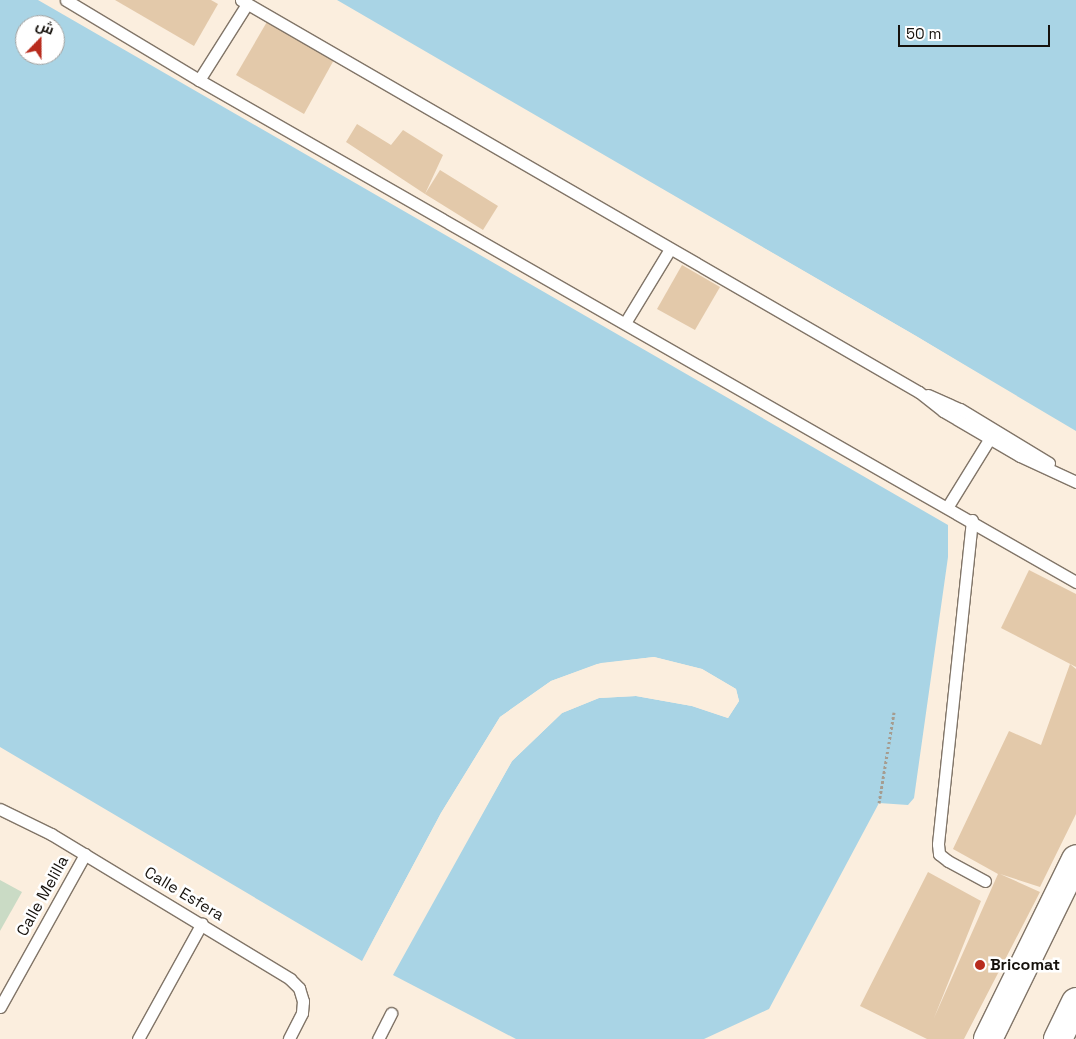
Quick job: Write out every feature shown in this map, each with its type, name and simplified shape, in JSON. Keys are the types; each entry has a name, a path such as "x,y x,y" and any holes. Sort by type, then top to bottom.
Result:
{"street":[{"path":"988,1039 1076,859"},
{"path":"1058,1039 1076,1002"}],"lane":[{"path":"66,0 199,80 948,506 1076,582"},
{"path":"199,80 244,2 918,392 990,438 1076,482"},
{"path":"625,323 670,248"},
{"path":"918,392 960,409 1025,447 1062,474"},
{"path":"948,506 990,438"},
{"path":"972,520 938,844 940,854 948,861 985,881"},
{"name":"Calle Esfera","path":"0,809 85,854 202,923 290,979 299,988 302,1013 289,1039"},
{"name":"Calle Melilla","path":"0,1007 85,854"},
{"path":"138,1039 202,923"},
{"path":"378,1039 391,1013"}],"path":[{"path":"879,803 894,712"}],"green space":[{"path":"0,880 22,892 0,931"}],"water":[{"path":"0,0 38,0 64,15 15,15 15,65 65,65 65,16 948,525 948,557 914,798 908,805 879,803 769,1009 704,1039 516,1039 393,975 512,761 562,713 599,698 636,696 692,706 728,718 739,701 736,689 702,669 654,657 597,664 551,681 500,717 441,813 362,961 0,747"},
{"path":"337,0 1076,0 1076,431 916,336"}],"pier":[{"path":"334,0 916,336 1076,433 336,2"},
{"path":"654,657 702,669 736,689 739,701 728,718 692,706 636,696 599,698 562,713 512,761 391,974 510,759 560,712 599,696 637,694 693,703 727,715 736,700 734,691 701,671 654,660 598,666 552,684 502,718 443,815 362,961 441,813 500,717 551,681 601,663"}],"building":[{"path":"115,0 211,0 218,4 194,46"},
{"path":"268,20 335,58 304,114 236,75"},
{"path":"357,124 391,145 403,130 443,155 425,194 346,142"},
{"path":"440,170 498,206 483,230 425,194"},
{"path":"682,265 720,287 695,330 657,309"},
{"path":"1029,570 1076,594 1076,667 1001,628"},
{"path":"1070,664 1076,669 1076,814 1040,887 1000,874 1040,892 964,1039 927,1039 860,1006 928,872 981,901 934,1018 998,874 953,849 1009,731 1041,745"}],"place":[{"name":"Bricomat","path":"980,965"}]}
